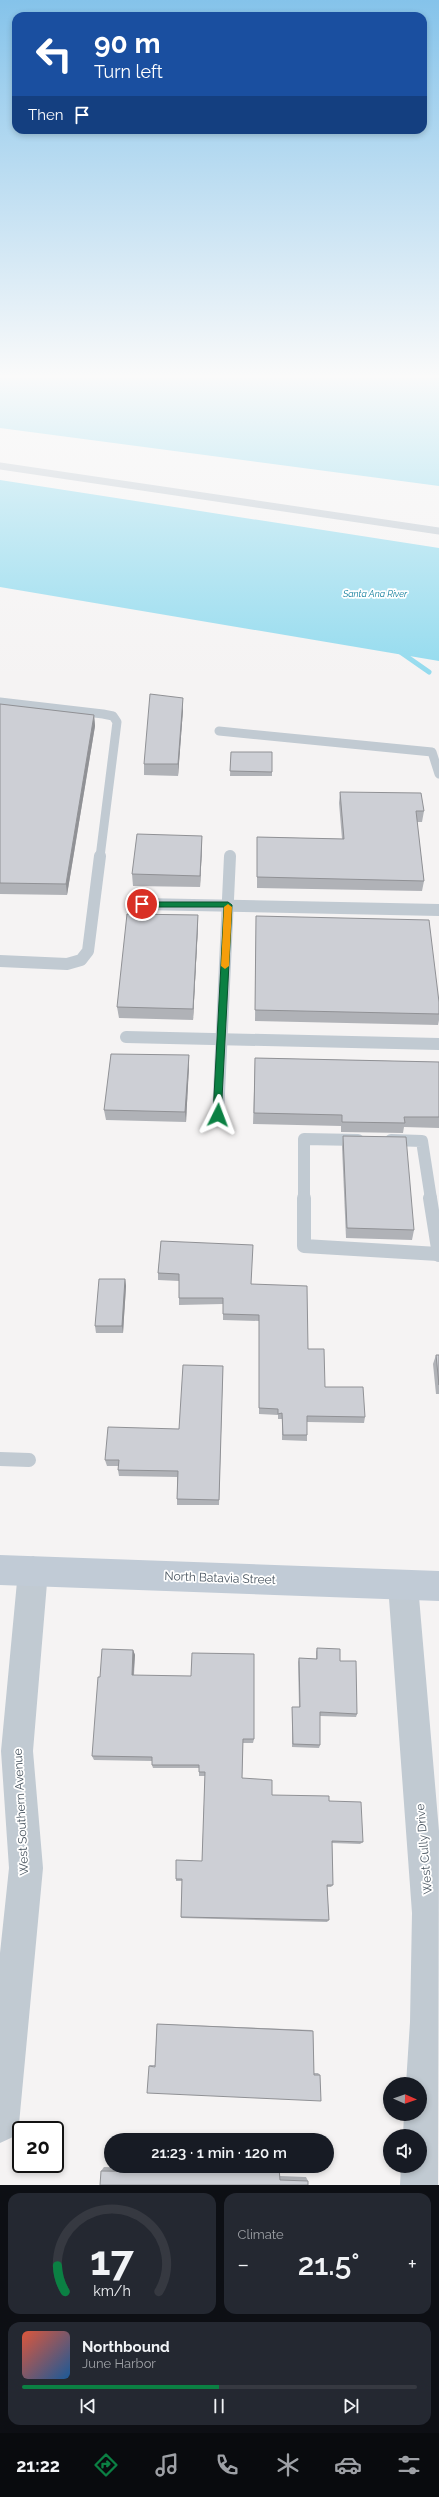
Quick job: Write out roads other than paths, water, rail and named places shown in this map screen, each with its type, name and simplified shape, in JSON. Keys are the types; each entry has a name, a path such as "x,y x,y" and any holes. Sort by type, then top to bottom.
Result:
{"main road":[{"name":"North Batavia Street","path":"0,1570 439,1586"}],"street":[{"name":"West Southern Avenue","path":"0,2124 26,1868 17,1751 33,1571"},
{"name":"West Cully Drive","path":"403,1585 429,1913 428,2014 419,2185"}],"lane":[{"path":"94,480 439,531"},
{"path":"0,702 103,714 113,716 117,722 88,951 81,960 67,964 0,961"},
{"path":"219,731 432,752 439,774"},
{"path":"218,1115 230,855"},
{"path":"142,904 439,910"},
{"path":"126,1037 439,1044"},
{"path":"304,1139 422,1141 439,1255 304,1246 304,1139"},
{"path":"0,1459 29,1460"}],"water":[{"name":"Santa Ana River","path":"0,480 439,548 439,661 0,587"},
{"path":"393,480 439,480 439,486"}],"waterway":[{"path":"396,649 429,672"}]}
